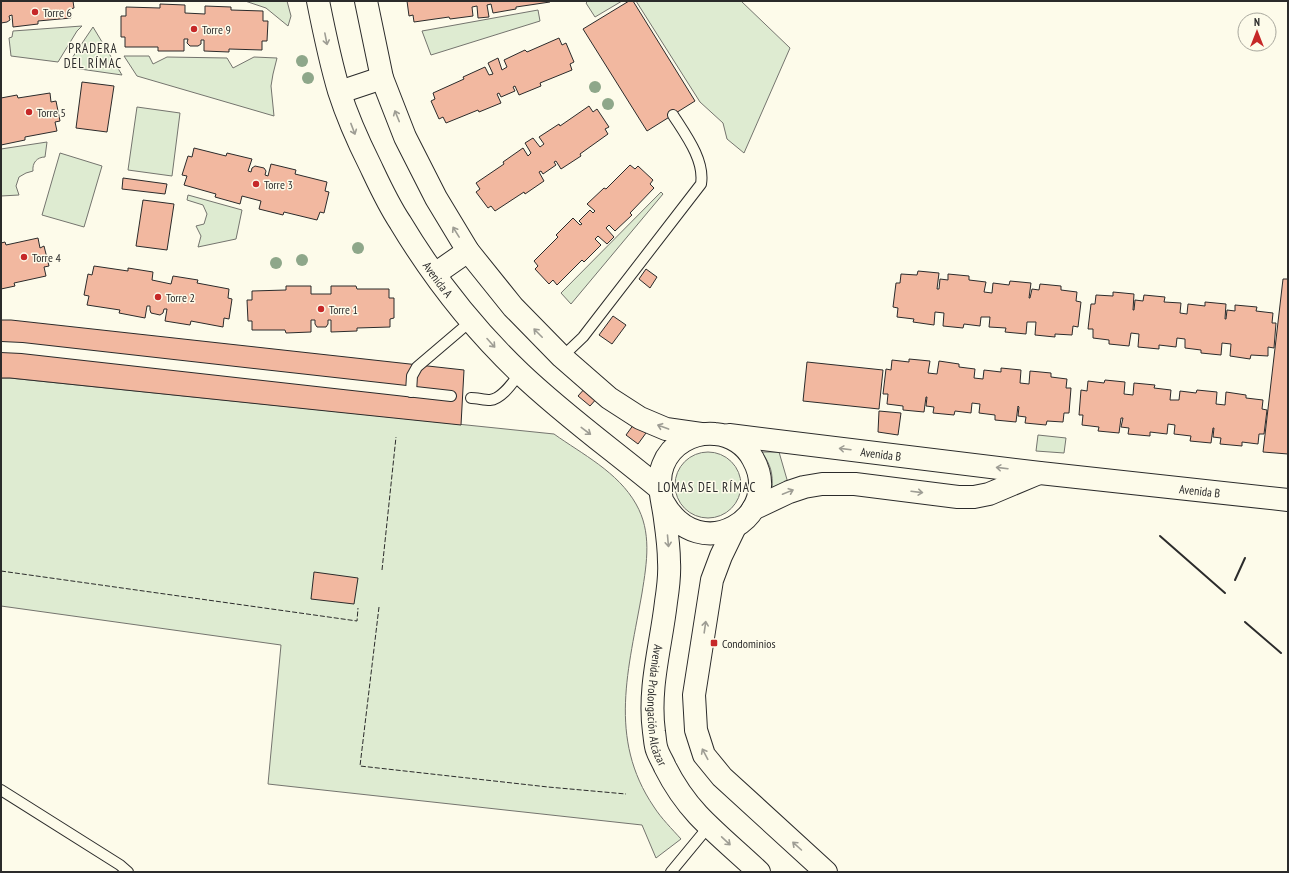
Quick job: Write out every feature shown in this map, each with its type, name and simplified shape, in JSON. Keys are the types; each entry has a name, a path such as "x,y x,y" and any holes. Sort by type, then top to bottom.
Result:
{"main road":[{"name":"Avenida A","path":"318,1 327,48 340,92 356,136 399,222 434,274 471,321 520,373 566,414 611,449 661,496"},
{"path":"366,1 382,78 409,144 436,198 468,251 513,308 562,357 609,398 640,418 666,429 711,434 734,440 745,447 753,458 758,470 760,483 758,497 753,509 745,519 735,527 724,532 711,533 699,532 687,528 677,522 669,513 661,496 660,477 663,465 669,454 678,444 689,438 711,434"},
{"path":"340,92 382,78"},
{"path":"434,274 468,251"},
{"name":"Avenida B","path":"711,434 1040,473 1288,500"},
{"name":"Avenida B","path":"753,509 788,492 804,487 822,484 855,484 958,497 974,497 989,494 1040,473"},
{"name":"Avenida Prolongación Alcázar","path":"661,496 668,537 670,572 662,636 653,682 652,715 657,751 671,779 697,814 759,872"},
{"path":"735,527 721,556 712,580 694,695 696,730 704,755 722,777 826,872"}],"lane":[{"path":"562,357 583,338 701,184 701,168 687,138 673,115"},
{"path":"411,392 412,376 417,367 471,321"},
{"path":"1,347 22,348 451,396"},
{"path":"471,398 490,400 496,398 504,392 520,373"},
{"path":"1,790 120,865 128,872"},
{"path":"671,872 709,826"}],"green space":[{"path":"245,1 287,1 291,16 288,26 266,8"},
{"path":"588,1 622,1 595,17 586,3"},
{"path":"636,1 741,1 790,48 744,153 727,139 723,123 700,102"},
{"path":"538,10 540,21 431,55 422,31"},
{"path":"82,26 77,31 58,62 11,56 9,38 12,37 13,31"},
{"path":"93,27 122,75 66,67"},
{"path":"124,56 149,56 153,64 167,57 227,58 233,68 254,57 277,58 271,86 274,116 137,76"},
{"path":"137,107 180,113 172,176 128,170"},
{"path":"47,142 45,157 36,161 33,165 33,171 19,177 16,186 19,195 1,196 1,149"},
{"path":"60,153 102,166 84,227 42,215"},
{"path":"661,192 663,194 571,304 561,293"},
{"path":"188,195 242,210 236,239 198,247 201,236 196,226 204,224 207,214 203,205 187,200"},
{"path":"1,378 554,434 588,456 620,482 636,504 644,525 647,559 628,675 626,729 630,755 639,781 654,807 681,839 656,858 642,825 268,784 281,645 1,606"},
{"path":"1038,435 1066,438 1064,453 1036,451"},
{"path":"702,452 714,452 726,457 736,467 741,479 739,498 726,513 714,518 702,518 690,513 680,503 675,491 675,479 680,467 690,457"},
{"path":"762,452 779,452 788,483 772,489 771,470 768,461"}],"building":[{"name":"Torre 6","path":"1,1 73,1 74,8 70,9 71,18 38,21 38,24 13,27 12,15 9,16 10,20 1,23"},
{"path":"407,1 550,2 516,7 516,9 493,13 491,4 487,5 489,17 478,18 477,6 472,7 473,16 450,19 449,17 414,22 413,15 409,16"},
{"path":"629,1 633,1 695,101 647,131 583,29"},
{"name":"Torre 9","path":"160,4 185,5 185,13 205,14 205,6 231,7 231,10 263,11 263,21 268,21 267,41 262,41 262,50 229,49 229,52 204,51 204,40 201,40 201,44 198,46 190,46 187,43 188,39 184,39 184,51 158,51 158,47 125,47 125,37 121,37 121,16 126,16 126,7 160,8"},
{"path":"559,38 562,45 566,43 574,62 570,64 572,70 540,83 541,86 519,95 515,86 513,87 515,91 501,97 499,93 497,94 501,103 479,112 478,110 446,123 443,117 439,119 431,101 435,99 433,93 464,79 463,77 485,67 489,75 493,74 488,63 498,58 502,70 507,67 504,60 525,50 527,52"},
{"path":"82,82 114,86 107,132 76,128"},
{"name":"Torre 5","path":"50,93 51,102 56,101 60,121 55,122 57,131 25,137 25,140 1,145 1,98 17,95 18,98"},
{"path":"589,106 593,112 597,109 609,127 605,129 608,134 580,154 581,156 561,169 556,161 554,162 556,165 543,174 541,171 539,172 544,181 525,194 524,192 495,211 491,206 488,208 476,192 480,189 476,183 504,164 503,162 523,148 528,156 531,153 525,143 533,138 540,147 544,144 539,137 559,124 560,126"},
{"name":"Torre 3","path":"194,148 226,156 227,153 252,159 248,171 251,172 252,168 255,166 264,168 266,171 265,175 268,176 271,164 296,170 295,174 327,182 325,191 329,192 324,213 320,212 317,220 284,212 283,215 259,209 261,201 242,196 240,204 215,197 216,194 184,185 187,176 182,175 188,156 192,157"},
{"path":"630,165 635,169 638,166 653,180 650,184 654,188 630,213 632,215 615,231 609,225 606,228 614,237 607,244 598,236 595,239 601,245 584,262 582,260 557,285 553,280 549,284 535,269 538,266 534,261 558,237 556,235 573,218 580,225 582,224 579,221 590,210 593,213 595,211 587,204 604,188 606,189"},
{"path":"123,178 167,184 165,194 122,189"},
{"path":"143,200 174,204 167,250 136,246"},
{"name":"Torre 4","path":"38,238 40,248 44,246 49,266 44,267 46,276 14,283 15,286 1,289 1,243 5,242 6,245"},
{"name":"Torre 2","path":"94,266 128,271 128,268 153,272 152,280 171,284 173,276 198,280 197,283 229,289 228,298 232,299 229,319 224,318 223,327 191,321 190,325 165,321 167,309 164,309 163,313 160,315 151,313 150,306 147,306 145,318 119,313 120,310 87,305 89,296 84,295 88,274 92,275"},
{"path":"646,269 657,277 650,288 639,279"},
{"path":"918,271 939,273 937,289 939,289 940,279 948,280 948,274 969,276 969,280 986,282 984,292 992,293 993,283 1009,285 1010,281 1031,283 1029,298 1032,289 1039,290 1040,284 1061,286 1061,290 1077,292 1076,301 1081,302 1078,327 1073,326 1072,335 1055,334 1055,337 1035,335 1036,322 1027,322 1026,334 1005,332 1006,328 989,327 990,317 981,317 980,326 964,324 963,328 943,326 944,313 935,312 934,325 913,322 914,319 897,317 898,308 893,307 896,283 900,283 901,274 917,275"},
{"path":"1283,279 1288,279 1288,454 1263,452"},
{"name":"Torre 1","path":"286,286 311,286 311,294 331,294 331,286 356,286 357,289 389,289 389,298 394,298 394,318 390,319 390,327 357,328 357,331 331,332 331,320 328,320 326,327 317,327 315,320 311,320 311,332 286,333 285,330 252,330 252,321 248,321 247,300 252,300 252,291 286,290"},
{"path":"1113,292 1134,294 1133,310 1135,300 1143,301 1144,295 1165,297 1164,302 1181,303 1180,313 1187,314 1188,304 1205,306 1205,302 1226,304 1225,319 1227,310 1235,311 1235,305 1257,307 1256,311 1273,313 1272,323 1276,323 1274,348 1268,347 1268,356 1251,355 1250,359 1230,356 1231,344 1222,343 1221,355 1201,353 1201,350 1185,348 1185,339 1177,338 1176,347 1159,345 1159,349 1138,347 1139,334 1131,333 1129,346 1109,344 1109,340 1093,338 1093,329 1088,329 1091,304 1095,304 1096,295 1113,296"},
{"path":"613,316 626,325 612,344 599,335"},
{"path":"1,320 464,370 461,425 1,378"},
{"path":"909,359 930,361 928,373 937,374 939,361 959,364 959,367 975,369 974,378 983,379 984,370 1001,372 1001,368 1021,370 1020,383 1029,384 1030,371 1051,373 1051,377 1067,379 1066,388 1071,388 1069,413 1064,413 1063,422 1047,421 1046,425 1025,423 1026,417 1018,416 1018,406 1016,422 995,420 995,415 979,413 980,404 972,403 971,413 955,411 954,415 933,413 934,407 926,406 927,397 924,412 903,410 903,406 887,404 888,394 883,394 886,369 891,370 892,360 909,362"},
{"path":"807,362 883,370 879,409 803,401"},
{"path":"1105,380 1125,382 1124,394 1133,395 1134,383 1155,385 1154,388 1171,390 1170,400 1179,400 1180,391 1196,393 1197,390 1217,392 1216,404 1225,405 1226,392 1246,395 1246,398 1263,400 1262,409 1267,410 1264,434 1259,434 1258,444 1242,442 1242,446 1220,444 1221,438 1213,437 1214,428 1211,443 1190,441 1191,436 1174,434 1175,425 1168,424 1167,434 1150,432 1150,436 1128,434 1129,428 1121,427 1123,418 1121,418 1119,433 1098,431 1099,427 1082,425 1083,415 1079,415 1081,390 1087,391 1088,381 1104,383"},
{"path":"586,387 598,397 590,406 578,396"},
{"path":"879,411 901,413 898,435 878,432"},
{"path":"634,424 646,433 638,444 626,435"},
{"path":"314,572 358,578 354,604 311,599"}],"fence":[{"path":"382,570 396,437"},
{"path":"1,571 357,621 358,608"},
{"path":"379,607 360,766 548,787 626,794"}],"wall":[{"path":"1160,536 1225,593"},
{"path":"1235,580 1245,558"},
{"path":"1245,622 1281,653"}],"place":[{"name":"Torre 6","path":"35,12"},
{"name":"Torre 9","path":"194,29"},
{"name":"Torre 5","path":"29,112"},
{"name":"Torre 3","path":"256,184"},
{"name":"Torre 4","path":"24,257"},
{"name":"Torre 2","path":"158,297"},
{"name":"Torre 1","path":"321,309"},
{"name":"Condominios","path":"714,643"}],"district":[{"name":"PRADERA DEL RÍMAC","path":"93,56"},
{"name":"LOMAS DEL RÍMAC","path":"707,487"}]}
